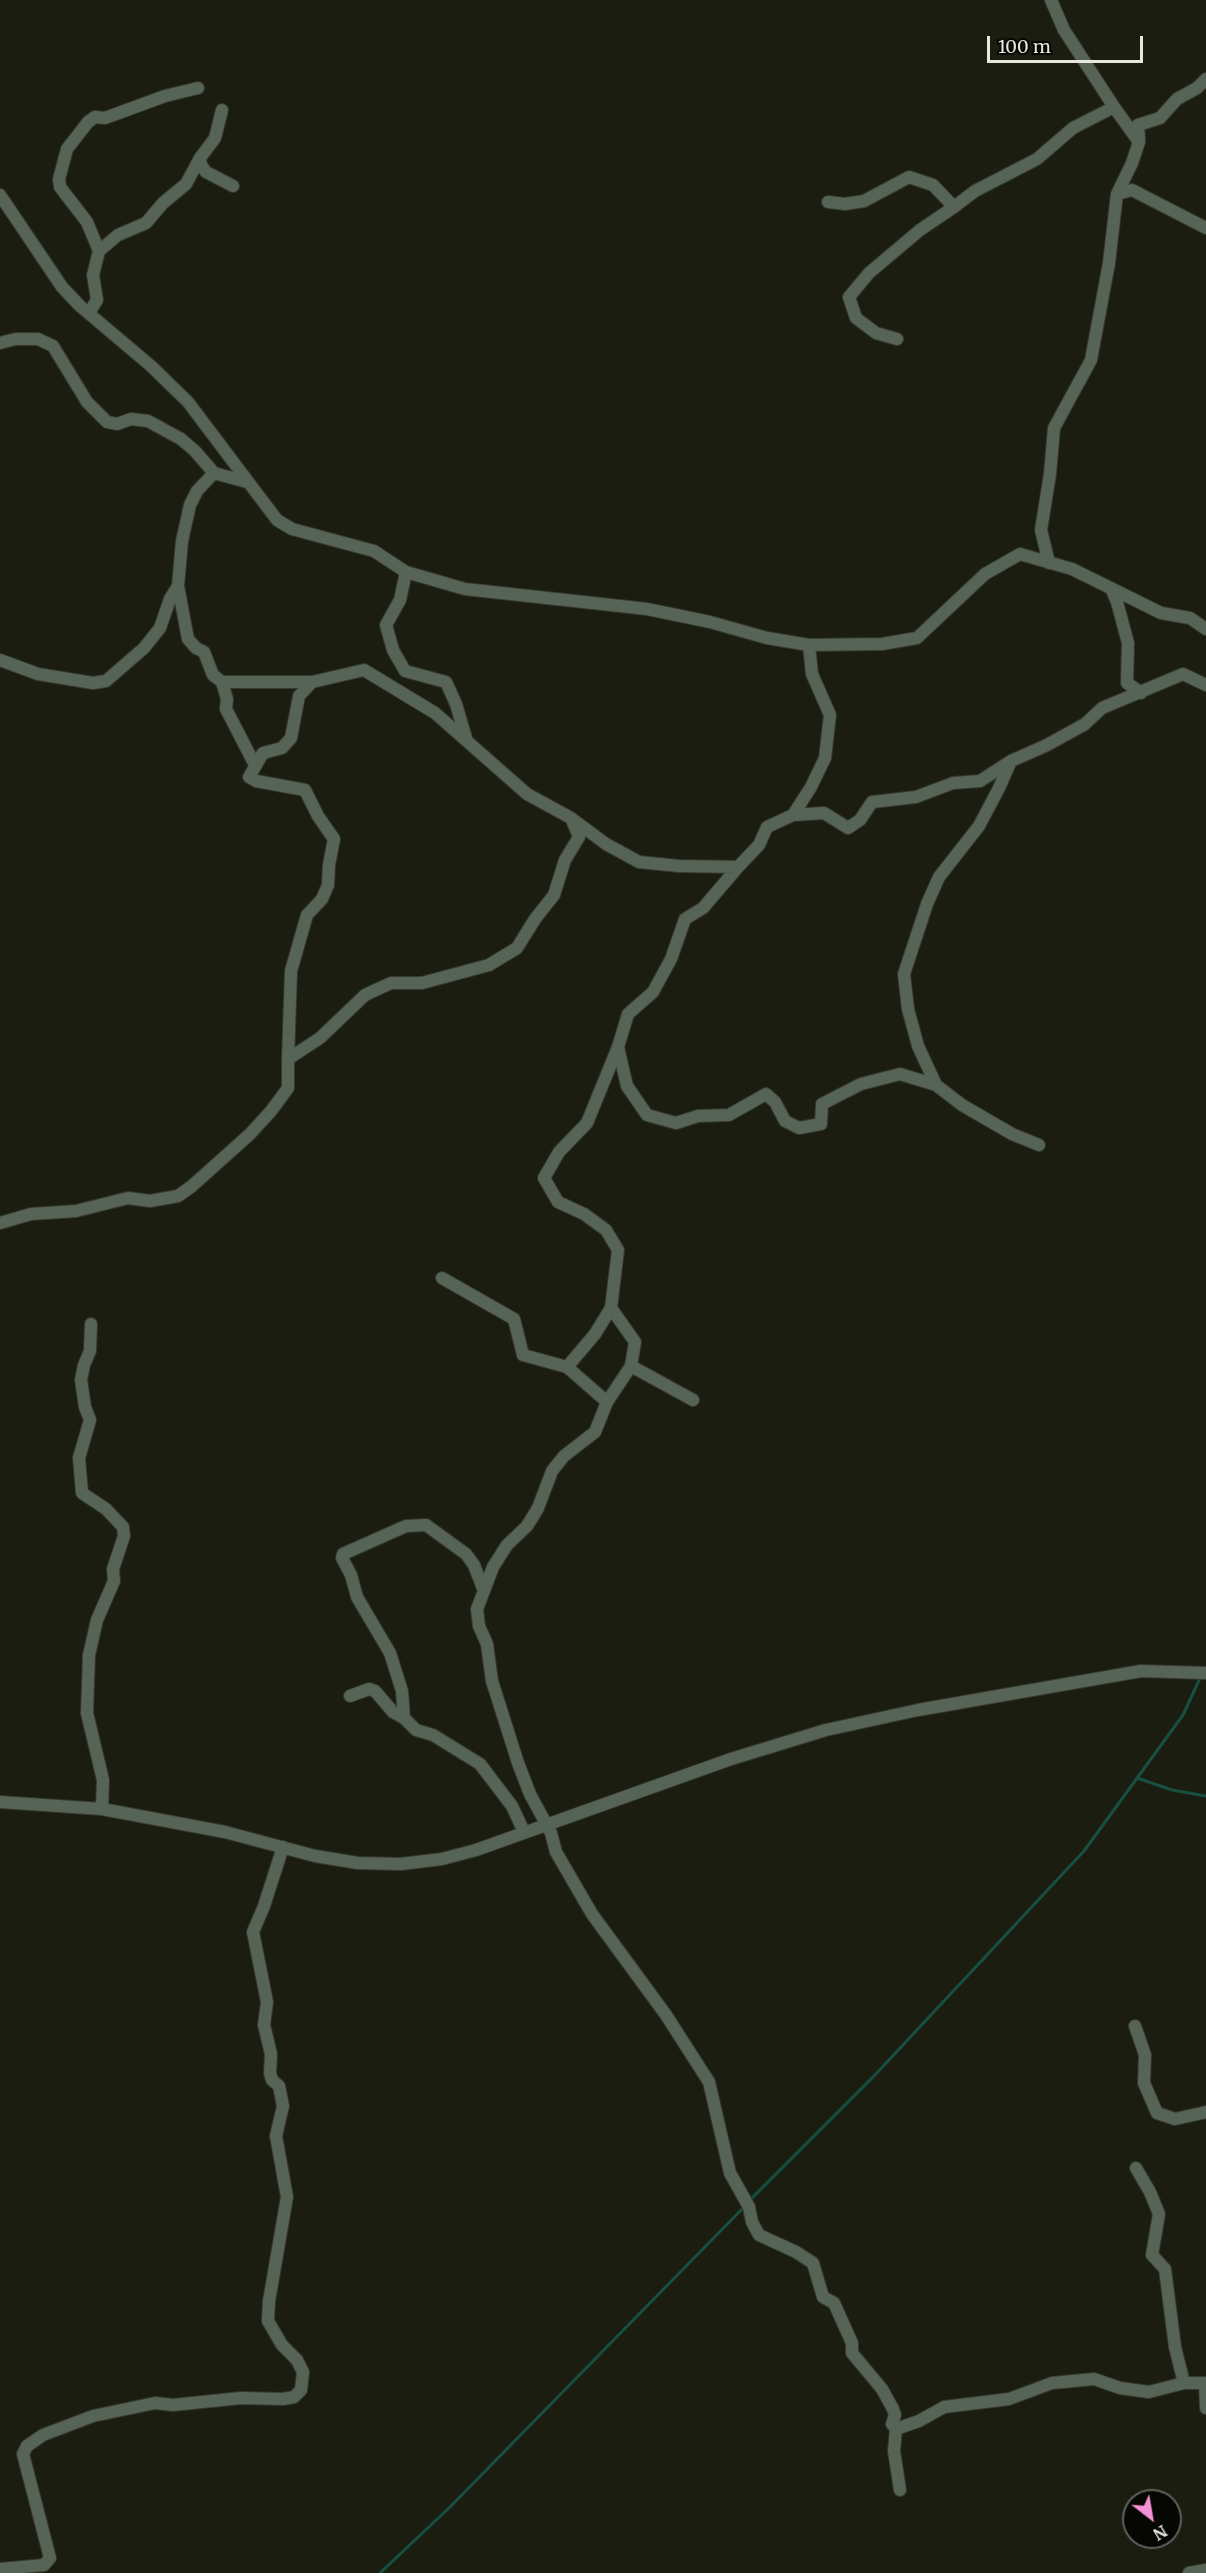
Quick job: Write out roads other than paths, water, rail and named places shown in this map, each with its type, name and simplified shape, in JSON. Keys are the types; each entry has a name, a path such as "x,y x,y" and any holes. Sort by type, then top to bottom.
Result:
{"street":[{"path":"1051,0 1064,30 1139,142"},
{"path":"1049,563 1041,530 1050,474 1054,428 1091,360 1109,262 1117,194 1132,164 1139,142 1138,125 1160,118 1177,99 1197,88 1206,79"},
{"path":"99,251 87,222 60,187 59,179 67,149 88,122 95,117 105,118 165,96 198,88"},
{"path":"897,339 876,333 856,318 849,297 869,273 920,230 975,191 1037,159 1073,128 1114,107"},
{"path":"89,313 97,300 93,274 99,251 118,235 146,223 186,184 200,158 215,138 222,110"},
{"path":"200,158 201,165 206,172 233,186"},
{"path":"828,202 845,204 864,201 909,177 933,185 954,207"},
{"path":"1117,194 1132,190 1206,228"},
{"path":"0,195 62,287 188,402 277,520 291,529 374,551 406,572 465,589 647,609 711,622 767,638 809,645 882,645 917,638 984,574 1020,554 1072,569 1161,613 1190,618 1206,629"},
{"path":"0,343 16,339 38,339 53,346 87,402 107,422 117,424 131,419 148,421 181,439 214,473 247,482"},
{"path":"214,473 197,491 190,505 182,541 178,586 188,639 196,648 204,652 213,675 222,682 227,699 226,709 255,765"},
{"path":"406,572 400,600 386,626 393,650 405,671 446,682 456,704 466,738"},
{"path":"0,660 38,674 93,683 106,681 144,648 160,628 170,599 178,586"},
{"path":"1110,588 1117,602 1128,643 1127,683 1141,693"},
{"path":"793,815 811,787 825,758 830,715 812,674 809,645"},
{"path":"222,682 312,682 364,670 435,713 527,794 571,818 606,844 639,862 679,866 738,867"},
{"path":"567,1367 595,1334 611,1308 618,1250 606,1230 584,1214 558,1202 544,1178 559,1152 587,1123 618,1047 628,1014 652,992 671,959 685,919 703,908 759,845 767,827 793,815 824,813 848,828 860,820 872,802 916,797 953,783 980,781 1011,761 1085,724 1102,708 1183,674 1206,686"},
{"path":"0,1223 31,1214 76,1211 128,1198 150,1201 178,1196 250,1134 271,1112 288,1088 291,971 308,915 322,899 328,885 334,839 318,816 305,790 256,781 249,777 263,753 282,748 291,738 299,696 312,682"},
{"path":"936,1085 915,1037 908,1009 904,974 927,903 939,877 979,826 1011,761"},
{"path":"288,1059 320,1038 365,994 391,983 422,983 489,964 518,948 535,919 554,895 566,860 579,837 571,818"},
{"path":"618,1047 627,1086 647,1115 675,1123 698,1116 729,1115 766,1094 775,1102 785,1121 799,1128 821,1124 822,1104 861,1084 900,1074 936,1085 962,1105 1012,1134 1039,1145"},
{"path":"442,1278 514,1319 523,1355 567,1367 607,1402"},
{"path":"611,1308 635,1342 631,1366 607,1402 595,1432 564,1456 552,1471 538,1508 527,1526 507,1545 493,1567 477,1609 479,1626 487,1644 492,1681 518,1763 530,1794 551,1833 556,1852 592,1914 666,2015 709,2082 727,2162 734,2181 749,2207 752,2222 759,2235 796,2252 813,2263 822,2297 834,2303 852,2343 852,2353 882,2389 893,2409 895,2415 892,2424 896,2429 894,2451 900,2490"},
{"path":"91,1324 90,1351 81,1380 85,1407 90,1420 78,1458 82,1493 111,1514 123,1527 124,1536 113,1569 114,1581 97,1620 89,1655 87,1713 103,1780 102,1809"},
{"path":"631,1366 693,1400"},
{"path":"404,1718 402,1690 390,1653 357,1597 351,1575 342,1558 343,1554 406,1526 426,1526 466,1554 474,1565 484,1591"},
{"path":"0,1802 102,1809 225,1832 358,1863 401,1864 442,1859 476,1850 731,1759 826,1730 918,1710 1141,1671 1206,1673"},
{"path":"350,1696 369,1689 375,1691 393,1712 404,1718 416,1730 442,1739 480,1764 512,1806 524,1832"},
{"path":"0,2569 44,2565 50,2558 23,2454 27,2446 43,2435 64,2425 124,2408 155,2403 173,2405 241,2398 283,2399 294,2397 301,2390 303,2372 297,2360 282,2345 268,2321 269,2301 287,2197 276,2136 283,2106 279,2086 272,2080 270,2073 271,2054 264,2025 267,2002 253,1932 283,1847"},
{"path":"1135,2026 1145,2055 1144,2083 1157,2113 1175,2119 1206,2112"},
{"path":"1136,2168 1159,2214 1152,2255 1165,2269 1175,2347 1184,2383"},
{"path":"896,2429 919,2421 944,2407 1009,2399 1052,2383 1094,2379 1120,2388 1149,2392 1184,2383 1205,2383 1206,2408"},
{"path":"1190,2573 1206,2570"}],"waterway":[{"path":"749,2201 874,2076 1084,1851 1183,1715 1201,1676"},
{"path":"1137,1778 1172,1790 1206,1796"},
{"path":"380,2573 450,2507 745,2206"}]}
